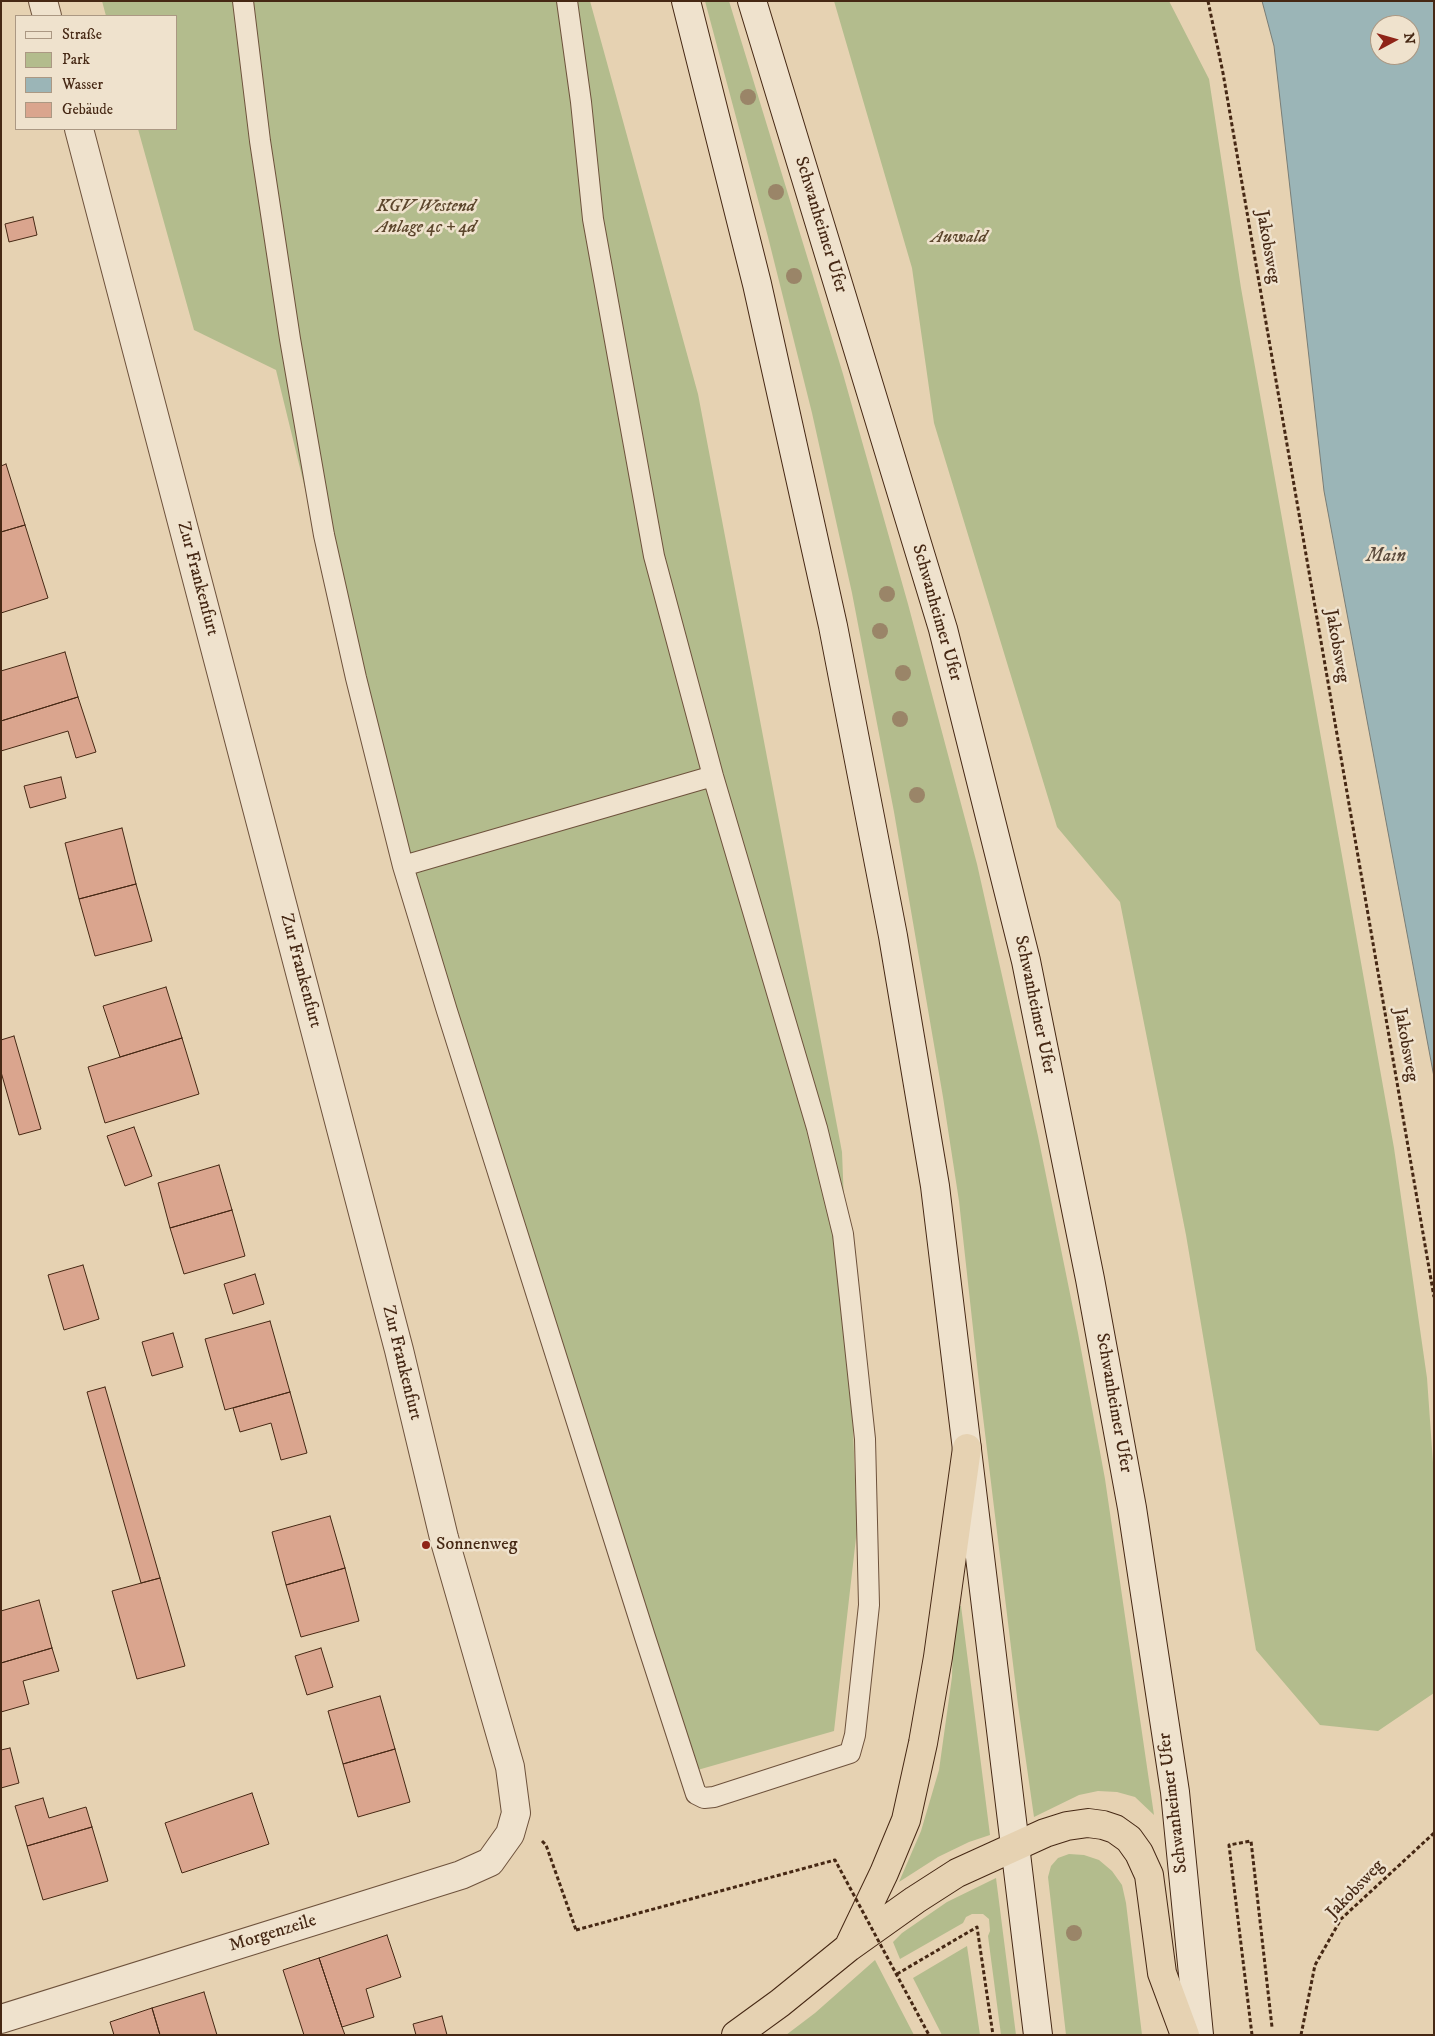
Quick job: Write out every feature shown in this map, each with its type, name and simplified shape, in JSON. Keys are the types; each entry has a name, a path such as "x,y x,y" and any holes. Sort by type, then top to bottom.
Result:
{"highway":[{"path":"849,1947 884,1873 906,1820 923,1743 938,1657 967,1448"},
{"path":"736,2035 780,2003 849,1947 915,1900 957,1874 1014,1846 1066,1826 1088,1823 1115,1829 1129,1839 1139,1853 1149,1875 1162,1973 1185,2035"}],"main road":[{"path":"43,1 47,15"},
{"path":"686,1 757,284 833,626 892,926 935,1186 1038,2035"},
{"name":"Schwanheimer Ufer","path":"752,1 943,629 1026,961 1090,1279 1132,1508 1175,1792 1199,2035"},
{"name":"Zur Frankenfurt","path":"79,130 399,1350 444,1538 510,1767 516,1813"},
{"name":"Morgenzeile","path":"1,2019 460,1875 490,1862 510,1834 516,1813"}],"lane":[{"path":"244,1 260,141 290,339 324,534 356,678 403,866 447,1011 693,1785 696,1794 704,1798 714,1797 850,1753 855,1735 869,1605 865,1439 843,1234 817,1128 713,776 648,528 593,220 581,102 567,1"},
{"path":"403,866 713,776"}],"path":[{"name":"Jakobsweg","path":"1208,1 1225,83 1434,1297"},
{"path":"516,1813 546,1845 576,1930 836,1860 929,2035"},
{"name":"Jakobsweg","path":"1301,2035 1314,1965 1342,1919 1434,1833"},
{"path":"1252,2035 1229,1844 1251,1841 1272,2027"},
{"path":"897,1974 977,1927 993,2035"}],"green space":[{"name":"KGV Westend Anlage 4c + 4d","path":"102,1 590,1 698,394 842,1152 857,1529 834,1731 680,1775 413,930 276,370 194,330 138,130 178,130 178,15 106,15"},
{"path":"705,1 729,1 843,374 908,604 977,864 1038,1136 1078,1333 1105,1479 1154,1815 1135,1797 1117,1792 1098,1791 1079,1795 1034,1817 1018,1705 959,1201 894,812 852,593 812,413 768,237"},
{"name":"Auwald","path":"834,1 1169,1 1209,79 1241,288 1394,1148 1427,1378 1434,1477 1434,1693 1378,1731 1320,1725 1256,1650 1186,1235 1120,902 1057,827 934,423 912,268"},
{"path":"961,1606 990,1835 969,1842 938,1857 899,1882 921,1831 939,1770 952,1677 954,1607"},
{"path":"1069,1854 1084,1855 1099,1860 1112,1871 1122,1885 1126,1903 1142,2035 1066,2035 1048,1877 1051,1866 1058,1858"},
{"path":"996,1878 1016,2035 1001,2035 988,1936 990,1931 989,1919 983,1914 972,1914 966,1917 963,1923 900,1959 893,1942 902,1933 947,1902"},
{"path":"967,1946 980,2035 942,2035 913,1978"},
{"path":"875,1960 914,2035 786,2035 815,2013"}],"water":[{"name":"Main","path":"1262,1 1434,1 1434,1077 1324,491 1274,46"}],"building":[{"path":"33,217 37,235 9,242 5,224"},
{"path":"6,464 25,525 1,532 1,466"},
{"path":"25,525 48,598 1,613 1,532"},
{"path":"65,652 78,697 1,721 1,671"},
{"path":"78,697 96,752 76,758 68,731 1,751 1,721"},
{"path":"61,777 66,798 30,808 24,786"},
{"path":"122,828 136,884 79,899 65,843"},
{"path":"136,884 152,941 95,956 79,899"},
{"path":"166,987 182,1038 120,1057 103,1006"},
{"path":"14,1036 41,1129 19,1135 1,1072 1,1040"},
{"path":"182,1038 199,1094 105,1123 88,1067"},
{"path":"134,1127 152,1176 125,1186 107,1136"},
{"path":"219,1165 232,1210 170,1228 158,1183"},
{"path":"232,1210 245,1256 184,1274 170,1228"},
{"path":"83,1265 99,1319 64,1330 48,1275"},
{"path":"255,1274 264,1304 233,1314 224,1284"},
{"path":"270,1321 290,1392 225,1410 205,1339"},
{"path":"173,1333 183,1367 152,1376 142,1342"},
{"path":"105,1387 160,1578 141,1583 87,1392"},
{"path":"290,1392 307,1453 281,1460 271,1423 240,1432 233,1408"},
{"path":"330,1516 345,1568 286,1585 272,1532"},
{"path":"345,1568 359,1621 301,1637 286,1585"},
{"path":"160,1578 185,1666 137,1679 112,1591"},
{"path":"39,1600 52,1648 1,1663 1,1611"},
{"path":"52,1648 59,1671 23,1681 29,1704 1,1712 1,1663"},
{"path":"321,1648 333,1687 307,1695 295,1656"},
{"path":"380,1696 395,1749 343,1764 328,1711"},
{"path":"10,1748 19,1783 1,1788 1,1750"},
{"path":"395,1749 410,1802 358,1817 343,1764"},
{"path":"252,1793 269,1844 182,1873 165,1823"},
{"path":"43,1798 49,1818 86,1807 92,1827 27,1846 15,1806"},
{"path":"92,1827 108,1881 43,1900 27,1846"},
{"path":"387,1935 401,1977 366,1989 374,2017 342,2027 319,1958"},
{"path":"319,1958 345,2035 304,2035 283,1970"},
{"path":"204,1992 217,2035 160,2035 152,2008"},
{"path":"152,2008 160,2035 114,2035 110,2022"},
{"path":"442,2016 447,2035 416,2035 413,2024"}],"place":[{"name":"Sonnenweg","path":"426,1545"}]}
